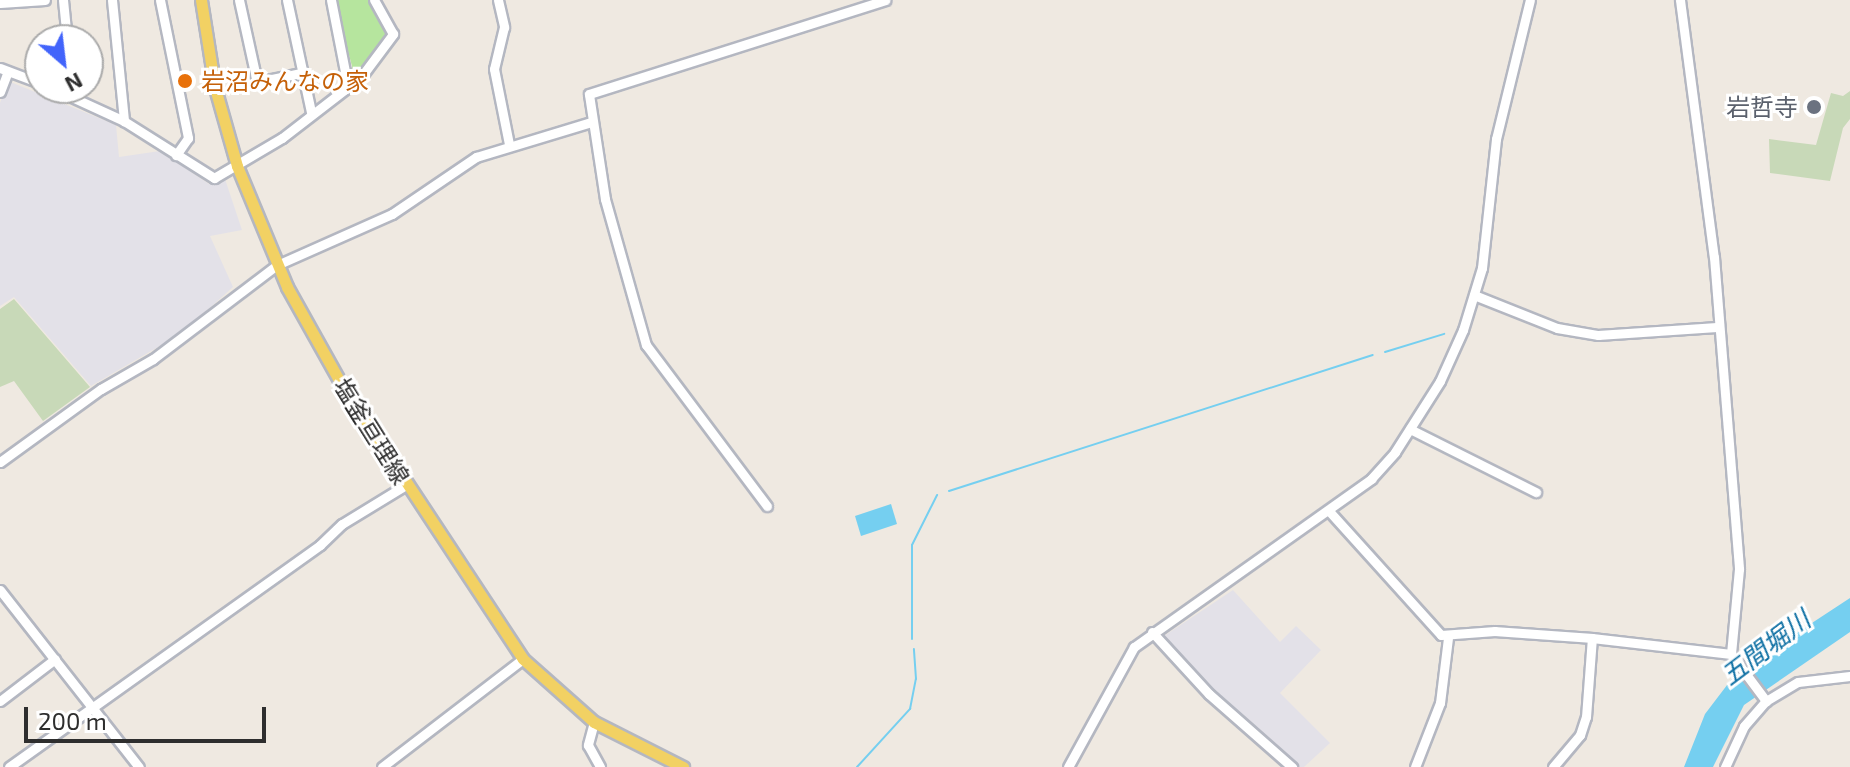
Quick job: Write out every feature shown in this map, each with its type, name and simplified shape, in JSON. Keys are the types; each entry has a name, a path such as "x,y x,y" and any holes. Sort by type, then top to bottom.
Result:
{"main road":[{"name":"塩釜亘理線","path":"201,0 215,88 237,166 277,265 339,380 523,659 594,722 683,767"}],"street":[{"path":"0,3 45,0"},
{"path":"63,0 65,24"},
{"path":"112,0 124,121"},
{"path":"160,0 188,138 176,155"},
{"path":"239,0 257,82 301,73"},
{"path":"287,0 311,112"},
{"path":"331,0 348,87"},
{"path":"94,104 214,178 237,166 348,87 393,34 374,0"},
{"path":"498,0 504,27 494,69 509,144"},
{"path":"767,506 646,345 605,199 589,94 885,0"},
{"path":"1068,767 1122,661 1152,632 1329,511 1383,467 1410,429 1451,359 1474,295 1485,250 1496,137 1530,0"},
{"path":"1680,0 1714,257 1717,327 1739,569 1731,654 1766,701"},
{"path":"0,54 3,69 0,92"},
{"path":"3,69 24,77"},
{"path":"0,462 101,389 153,359 277,265 392,214 457,168 509,144 591,122"},
{"path":"1474,295 1557,328 1598,335 1717,327"},
{"path":"1410,429 1536,492"},
{"path":"9,767 320,545 342,524 406,485"},
{"path":"1329,511 1421,615 1448,638 1495,631 1592,638 1731,654"},
{"path":"0,590 139,767"},
{"path":"1152,632 1209,694 1292,767"},
{"path":"1415,767 1440,703 1448,638"},
{"path":"1553,767 1580,735 1586,717 1592,638"},
{"path":"0,701 55,659"},
{"path":"382,767 523,659"},
{"path":"1725,767 1744,726 1766,701 1798,682 1850,676"},
{"path":"594,722 588,745 600,767"}],"shaded area":[{"path":"8,81 24,88 24,104 64,104 116,125 119,157 160,151 209,184 225,179 242,230 210,236 233,287 182,333 91,386 14,297 0,306 0,103"},
{"path":"1233,590 1280,642 1296,626 1321,650 1280,693 1330,743 1304,767 1295,767 1244,724 1161,638"}],"green space":[{"path":"334,0 369,0 388,35 355,77"},
{"path":"1850,91 1850,119 1843,128 1830,181 1770,173 1769,139 1816,145 1831,93 1843,96"},
{"path":"14,299 90,387 43,421 14,381 0,387 0,309"}],"water":[{"path":"891,504 897,524 861,536 855,516"},
{"path":"1850,598 1850,632 1744,705 1713,767 1684,767 1705,714 1737,672"}],"waterway":[{"path":"1385,352 1444,334"},
{"path":"949,491 1373,355"},
{"path":"912,639 912,545 937,495"},
{"path":"857,767 910,709 916,679 914,649"}],"place":[{"name":"岩沼みんなの家","path":"185,81"},
{"name":"岩哲寺","path":"1814,107"}],"water label":[{"name":"五間堀川","path":"1765,647"}]}
